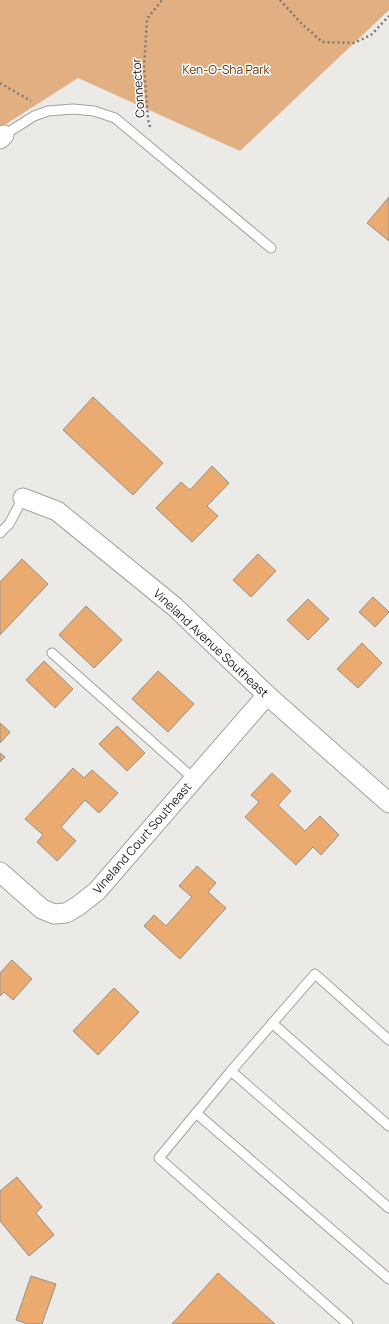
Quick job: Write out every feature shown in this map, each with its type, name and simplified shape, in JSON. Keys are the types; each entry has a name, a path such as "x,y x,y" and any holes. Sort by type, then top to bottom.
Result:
{"street":[{"name":"Vineland Avenue Southeast","path":"23,498 57,511 175,607 267,695 389,803"},
{"name":"Vineland Court Southeast","path":"0,872 42,909 54,914 66,913 78,906 97,891 267,695"}],"lane":[{"path":"2,137 34,116 48,110 73,109 94,111 115,118 272,248"},
{"path":"0,533 9,524 23,498"},
{"path":"52,653 194,779"},
{"path":"348,1324 159,1158 231,1071 315,974 389,1040"},
{"path":"272,1023 389,1126"},
{"path":"231,1071 389,1208"},
{"path":"196,1113 389,1279"}],"path":[{"name":"Connector","path":"158,154 148,119 144,68 147,19 162,0"},
{"path":"280,0 301,23 322,42 354,43 371,35 389,16"},
{"path":"0,83 48,110"}],"green space":[{"name":"Ken-O-Sha Park","path":"0,0 389,0 389,10 240,151 78,78 0,128"}],"building":[{"path":"389,197 389,241 367,223"},
{"path":"93,397 163,463 133,495 63,430"},
{"path":"212,466 229,483 207,506 218,516 192,542 156,508 181,482 190,490"},
{"path":"258,554 276,571 251,597 233,580"},
{"path":"22,559 48,584 0,635 0,582"},
{"path":"373,597 389,612 375,627 359,612"},
{"path":"308,599 329,619 308,640 287,620"},
{"path":"86,606 122,640 94,668 59,635"},
{"path":"362,643 382,663 358,688 337,669"},
{"path":"44,661 73,689 55,708 26,680"},
{"path":"158,671 194,704 168,732 132,699"},
{"path":"0,723 10,732 0,743"},
{"path":"117,726 145,753 127,771 99,744"},
{"path":"0,753 5,757 0,762"},
{"path":"73,768 84,778 92,770 118,793 99,813 85,800 61,827 76,841 57,861 37,842 43,835 25,819"},
{"path":"272,773 291,791 278,805 305,831 320,816 339,835 321,855 313,847 296,865 245,817 259,802 251,795"},
{"path":"197,866 216,883 208,892 226,908 180,959 144,926 154,915 166,926 192,897 179,886"},
{"path":"12,960 32,979 13,1000 4,992 0,996 0,973"},
{"path":"114,988 139,1012 98,1055 73,1031"},
{"path":"17,1177 42,1207 36,1213 54,1235 29,1256 0,1221 0,1191"},
{"path":"218,1273 275,1324 172,1324"},
{"path":"31,1276 56,1284 42,1324 28,1324 16,1320"}]}
